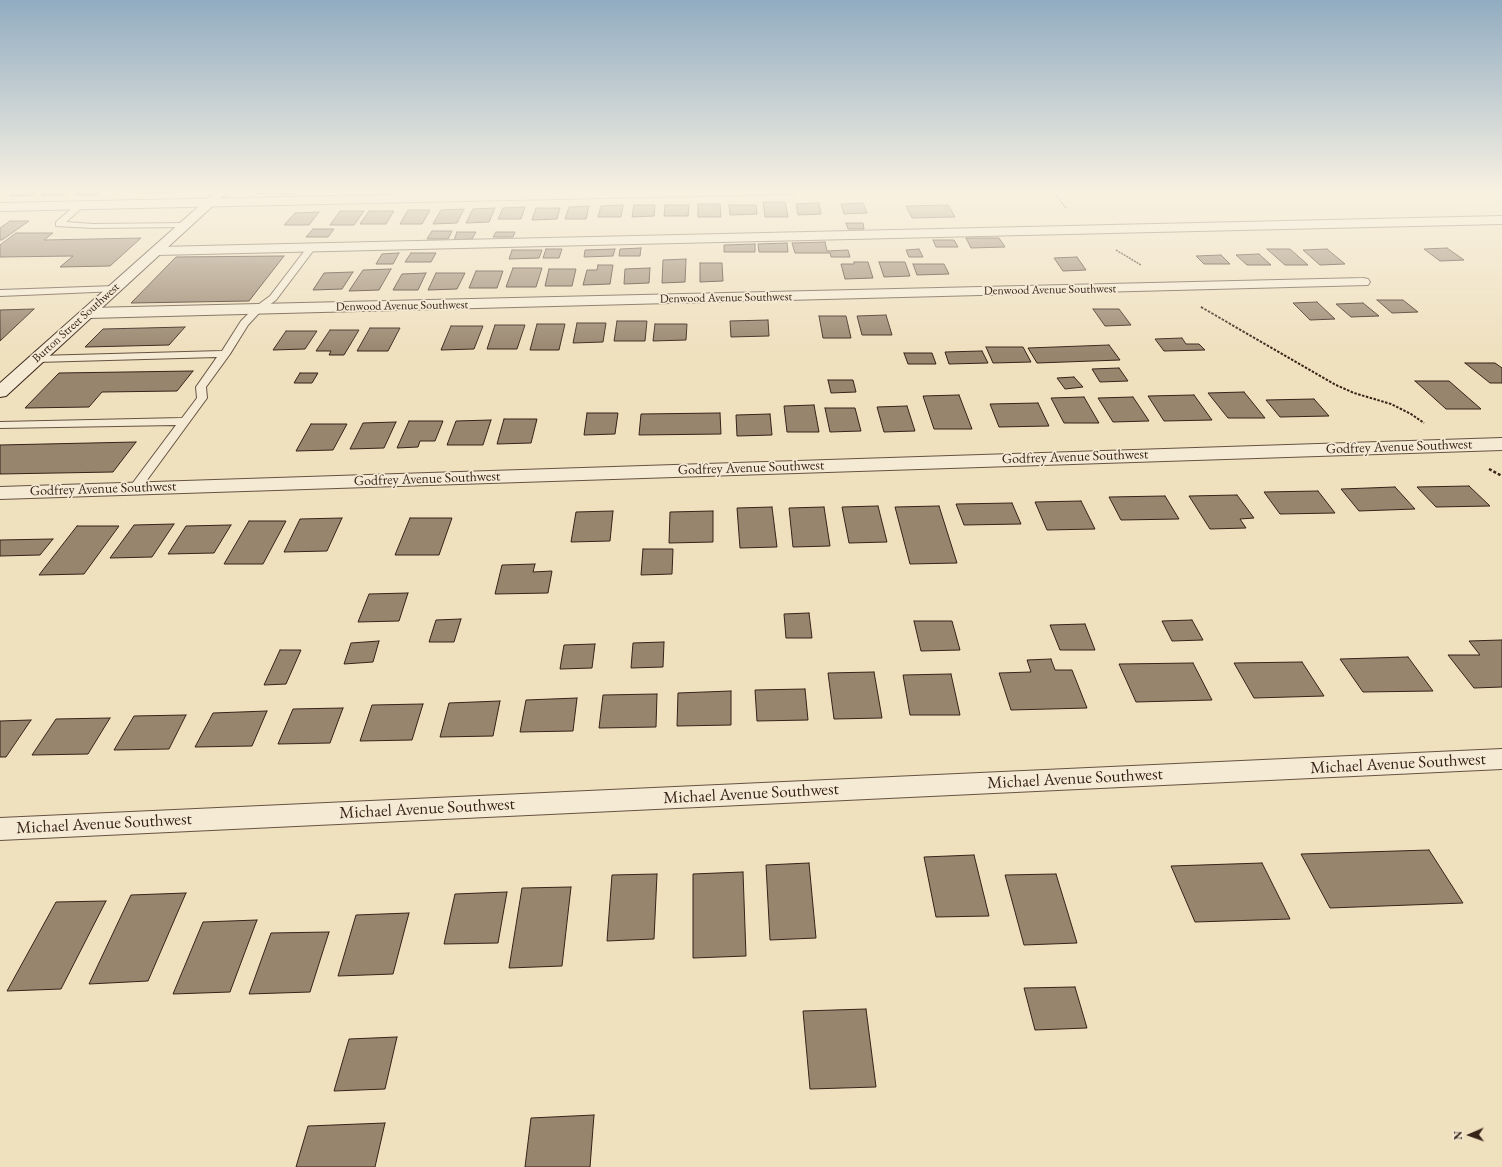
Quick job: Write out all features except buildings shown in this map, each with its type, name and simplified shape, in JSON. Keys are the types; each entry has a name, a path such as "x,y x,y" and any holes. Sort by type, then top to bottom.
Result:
{"street":[{"name":"Burton Street Southwest","path":"0,392 163,244"},
{"path":"157,250 462,244"},
{"name":"Denwood Avenue Southwest","path":"89,313 1363,282"},
{"name":"Godfrey Avenue Southwest","path":"0,493 1502,444"},
{"name":"Michael Avenue Southwest","path":"0,829 1502,759"}],"lane":[{"path":"135,488 202,398 201,386 225,354 244,322 273,298 312,248"},
{"path":"0,293 114,289"},
{"path":"37,359 225,354"},
{"path":"0,425 185,421"}],"path":[{"path":"1112,248 1147,269"},
{"path":"1196,304 1336,385 1403,410 1426,425"}]}
